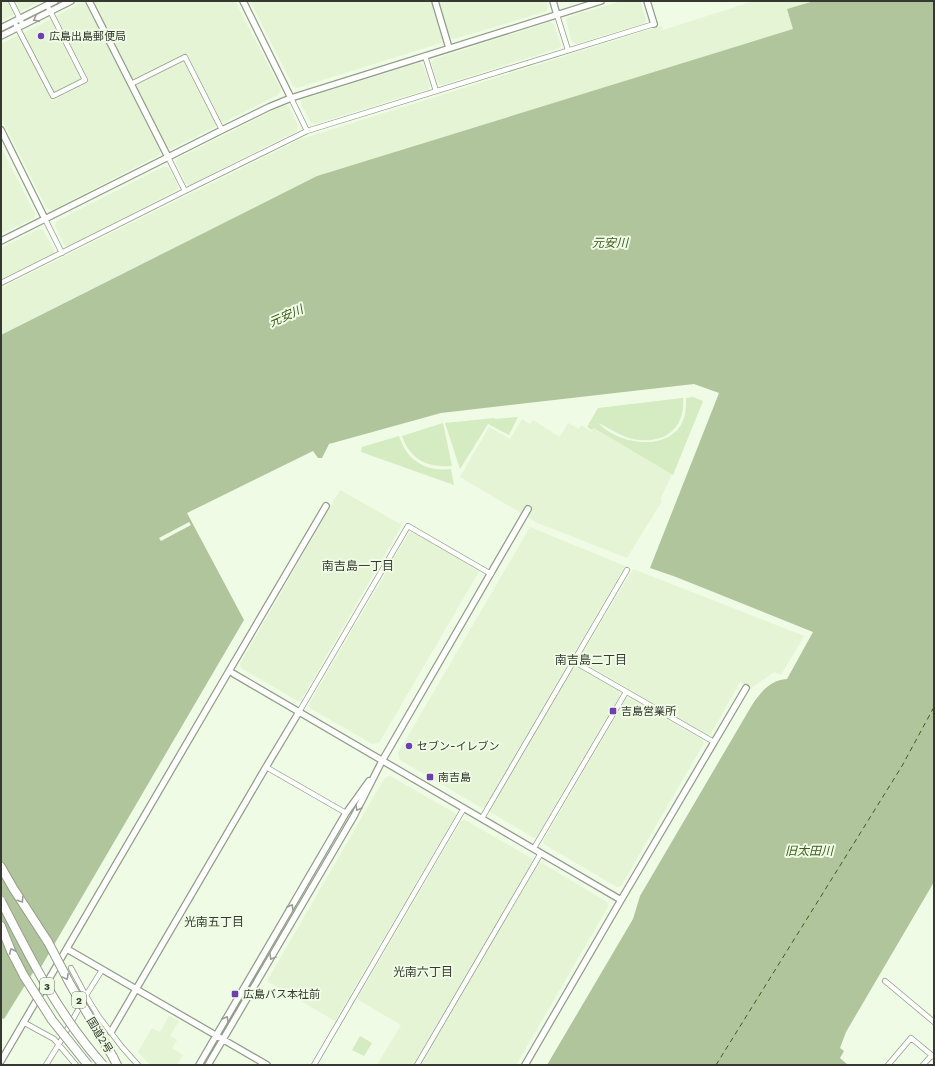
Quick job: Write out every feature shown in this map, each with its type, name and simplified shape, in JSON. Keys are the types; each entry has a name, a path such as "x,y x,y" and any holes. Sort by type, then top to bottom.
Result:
{"highway":[{"name":"国道2号","path":"1,867 48,942 74,991 117,1065"},
{"name":"3","path":"1,901 58,1006 103,1065"},
{"path":"1,926 11,951 24,976 52,1020 88,1065"}],"street":[{"path":"11,1 20,27 53,96 85,80 47,5"},
{"path":"1,28 55,1"},
{"path":"1,36 70,1"},
{"path":"88,1 184,191"},
{"path":"243,1 306,131"},
{"path":"435,1 449,48"},
{"path":"553,1 568,50"},
{"path":"1,241 222,130 291,98 601,1"},
{"path":"1,284 306,131 654,24 647,1"},
{"path":"131,84 185,56 222,130"},
{"path":"425,56 436,91"},
{"path":"1,130 62,253"},
{"path":"1,1061 326,506"},
{"path":"208,1065 354,816 382,761 528,509"},
{"path":"111,1032 408,526 491,574"},
{"path":"482,818 627,570"},
{"path":"573,661 714,742"},
{"path":"229,671 621,900"},
{"path":"525,1065 746,688"},
{"path":"534,848 626,692"},
{"path":"199,1065 346,813 382,761"},
{"path":"266,767 346,813"},
{"path":"314,1065 464,808"},
{"path":"417,1065 541,853"},
{"path":"67,949 264,1064"},
{"path":"71,968 99,1017 138,1065"},
{"path":"46,1065 102,970"},
{"path":"885,981 934,1022"},
{"path":"23,1022 54,1039 76,1065"},
{"path":"888,1065 911,1038 933,1056 923,1065"}],"shaded area":[{"path":"1,1 8,1 15,14 1,21"},
{"path":"13,1 41,1 19,12"},
{"path":"93,1 235,1 281,90 278,95 224,122 221,121 187,54 137,79 132,79"},
{"path":"250,1 431,1 442,38 441,43 297,88 293,86"},
{"path":"438,1 547,1 548,6 547,11 454,39 449,37"},
{"path":"622,1 640,1 646,20 645,23 576,44 572,42 566,20 568,17"},
{"path":"754,1 814,1 787,9 794,29 317,176 1,335 1,288 301,139 661,26 663,30"},
{"path":"83,2 86,3 160,151 159,155 52,210 47,209 1,118 1,44 19,35 52,101 89,81 56,16"},
{"path":"52,19 82,77 81,80 56,93 53,92 23,33"},
{"path":"550,22 554,24 561,45 559,48 442,85 438,84 431,62 435,59"},
{"path":"183,60 217,123 215,127 171,149 167,148 136,87 137,83"},
{"path":"419,63 423,64 430,85 429,89 315,124 311,123 301,103 303,99"},
{"path":"284,105 289,106 298,126 297,131 190,185 186,184 176,163 177,159"},
{"path":"1,147 35,214 34,218 1,234"},
{"path":"163,167 168,167 178,186 177,190 69,246 64,245 55,226 57,221"},
{"path":"39,229 43,230 54,250 53,255 1,280 1,248"},
{"path":"693,397 703,401 673,475 594,428 592,430 587,427 598,408 683,398 683,410 680,421 667,435 658,439 637,440 619,434 598,423 609,432 623,438 633,441 655,441 674,433 681,425 685,414 686,398"},
{"path":"518,417 509,435 488,424 460,469 445,423"},
{"path":"522,419 530,424 533,420 560,437 568,423 579,429 581,425 592,432 594,428 672,474 661,498 662,501 627,558 538,523 460,477 489,427 510,439"},
{"path":"443,423 452,466 435,465 421,460 410,451 402,436"},
{"path":"399,436 407,452 419,463 433,469 451,469 454,485 361,452 362,447"},
{"path":"340,490 402,525 301,700 298,701 241,668 240,664"},
{"path":"530,527 625,566 485,807 482,808 400,760 398,753"},
{"path":"412,532 480,570 379,743 372,744 310,708 309,704 409,533"},
{"path":"633,569 804,636 781,675 774,672 750,689 740,682 711,734 707,735 581,661 580,657"},
{"path":"577,667 619,691 620,695 536,838 534,838 489,810 572,668"},
{"path":"629,697 703,740 704,743 621,886 617,887 544,844 543,841 626,699"},
{"path":"390,776 455,813 456,815 335,1021 267,981 384,779"},
{"path":"465,820 533,859 534,861 414,1065 377,1065 401,1025 357,999 461,821"},
{"path":"540,862 607,902 608,907 516,1065 420,1065 538,863"},
{"path":"169,1016 179,1021 170,1036 177,1040 172,1048 183,1055 177,1065 150,1065 138,1052 152,1028 160,1032"},
{"path":"360,1036 372,1043 364,1056 352,1050"}],"water":[{"path":"814,1 934,1 934,882 846,1032 840,1048 844,1051 840,1058 848,1065 547,1065 633,919 640,896 752,705 763,691 771,684 787,679 813,632 650,568 719,393 694,384 441,413 329,444 322,458 318,458 313,451 187,513 244,620 41,967 37,966 4,1019 1,1018 1,335 317,176 793,29 787,9"}],"pier":[{"path":"189,522 191,525 161,541 159,538"}],"ferry route":[{"path":"716,1065 902,766 934,707"}],"place":[{"name":"広島出島郵便局","path":"41,36"},
{"name":"吉島営業所","path":"613,711"},
{"name":"セブン-イレブン","path":"409,746"},
{"name":"南吉島","path":"430,777"},
{"name":"広島バス本社前","path":"235,994"}],"district":[{"name":"南吉島一丁目","path":"358,566"},
{"name":"南吉島二丁目","path":"591,660"},
{"name":"光南五丁目","path":"214,922"},
{"name":"光南六丁目","path":"423,972"}],"water label":[{"name":"元安川","path":"610,243"},
{"name":"元安川","path":"286,316"},
{"name":"旧太田川","path":"809,851"}]}
